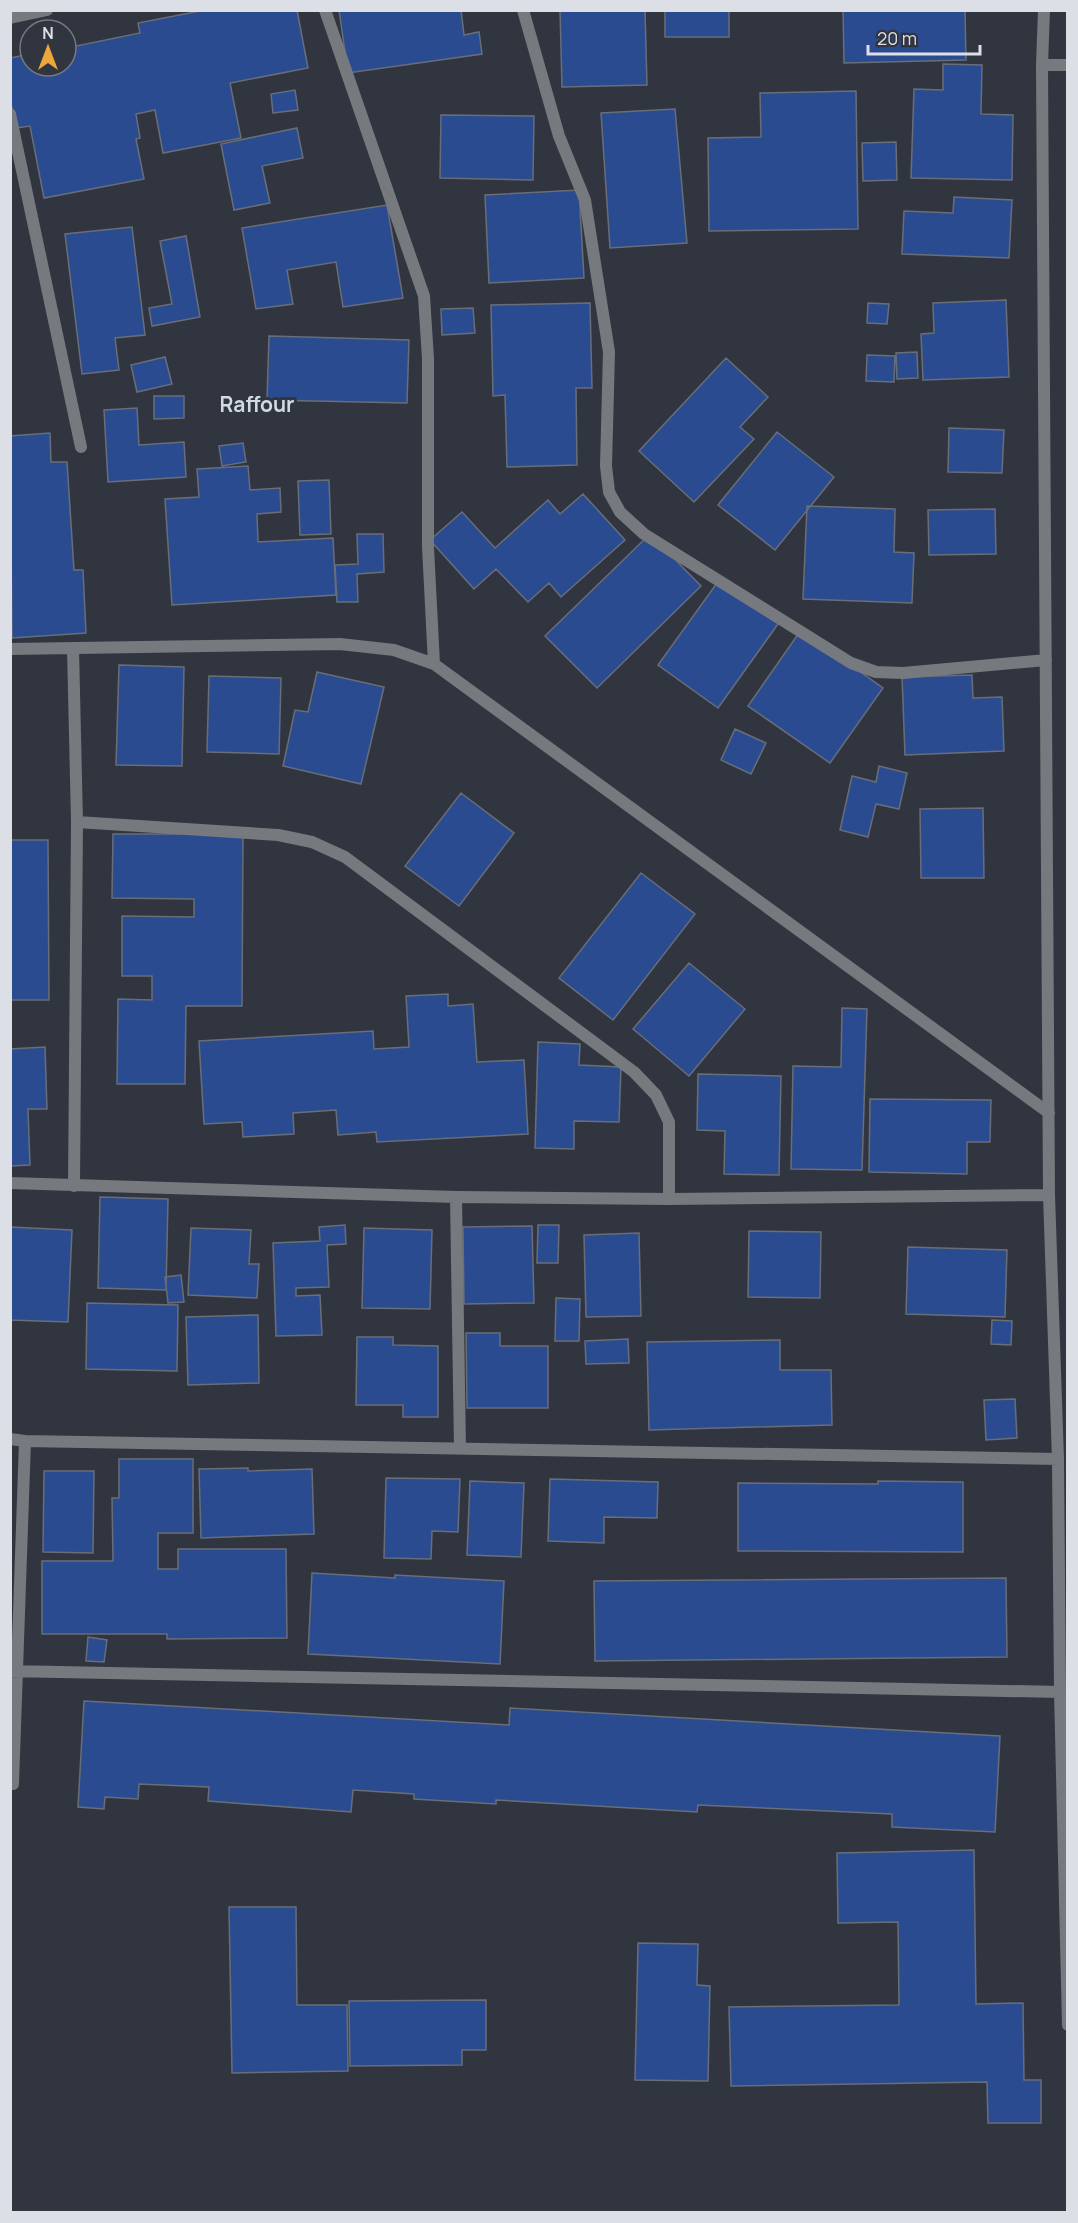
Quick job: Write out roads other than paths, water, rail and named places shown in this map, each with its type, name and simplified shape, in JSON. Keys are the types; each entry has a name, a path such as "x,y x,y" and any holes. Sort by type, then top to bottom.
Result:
{"street":[{"path":"10,18 47,10"},
{"path":"325,10 424,296 428,359 428,547 434,664"},
{"path":"524,10 559,136 585,200 609,352 606,466 609,492 620,512 644,534 851,663 876,672 903,673 1046,660"},
{"path":"1044,10 1042,65 1049,1195 1058,1460 1060,1692 1068,2025"},
{"path":"1042,65 1068,65"},
{"path":"10,114 81,447"},
{"path":"10,650 340,644 394,650 434,664 1049,1113"},
{"path":"72,648 76,822 74,1186"},
{"path":"76,822 278,835 312,842 345,857 634,1072 656,1095 669,1122 669,1199"},
{"path":"10,1183 456,1197 669,1199 1049,1195"},
{"path":"456,1197 460,1448"},
{"path":"10,1439 1058,1460"},
{"path":"13,1784 13,1671 25,1441"},
{"path":"13,1671 1060,1692"}],"district":[{"name":"Raffour","path":"257,405"}]}
